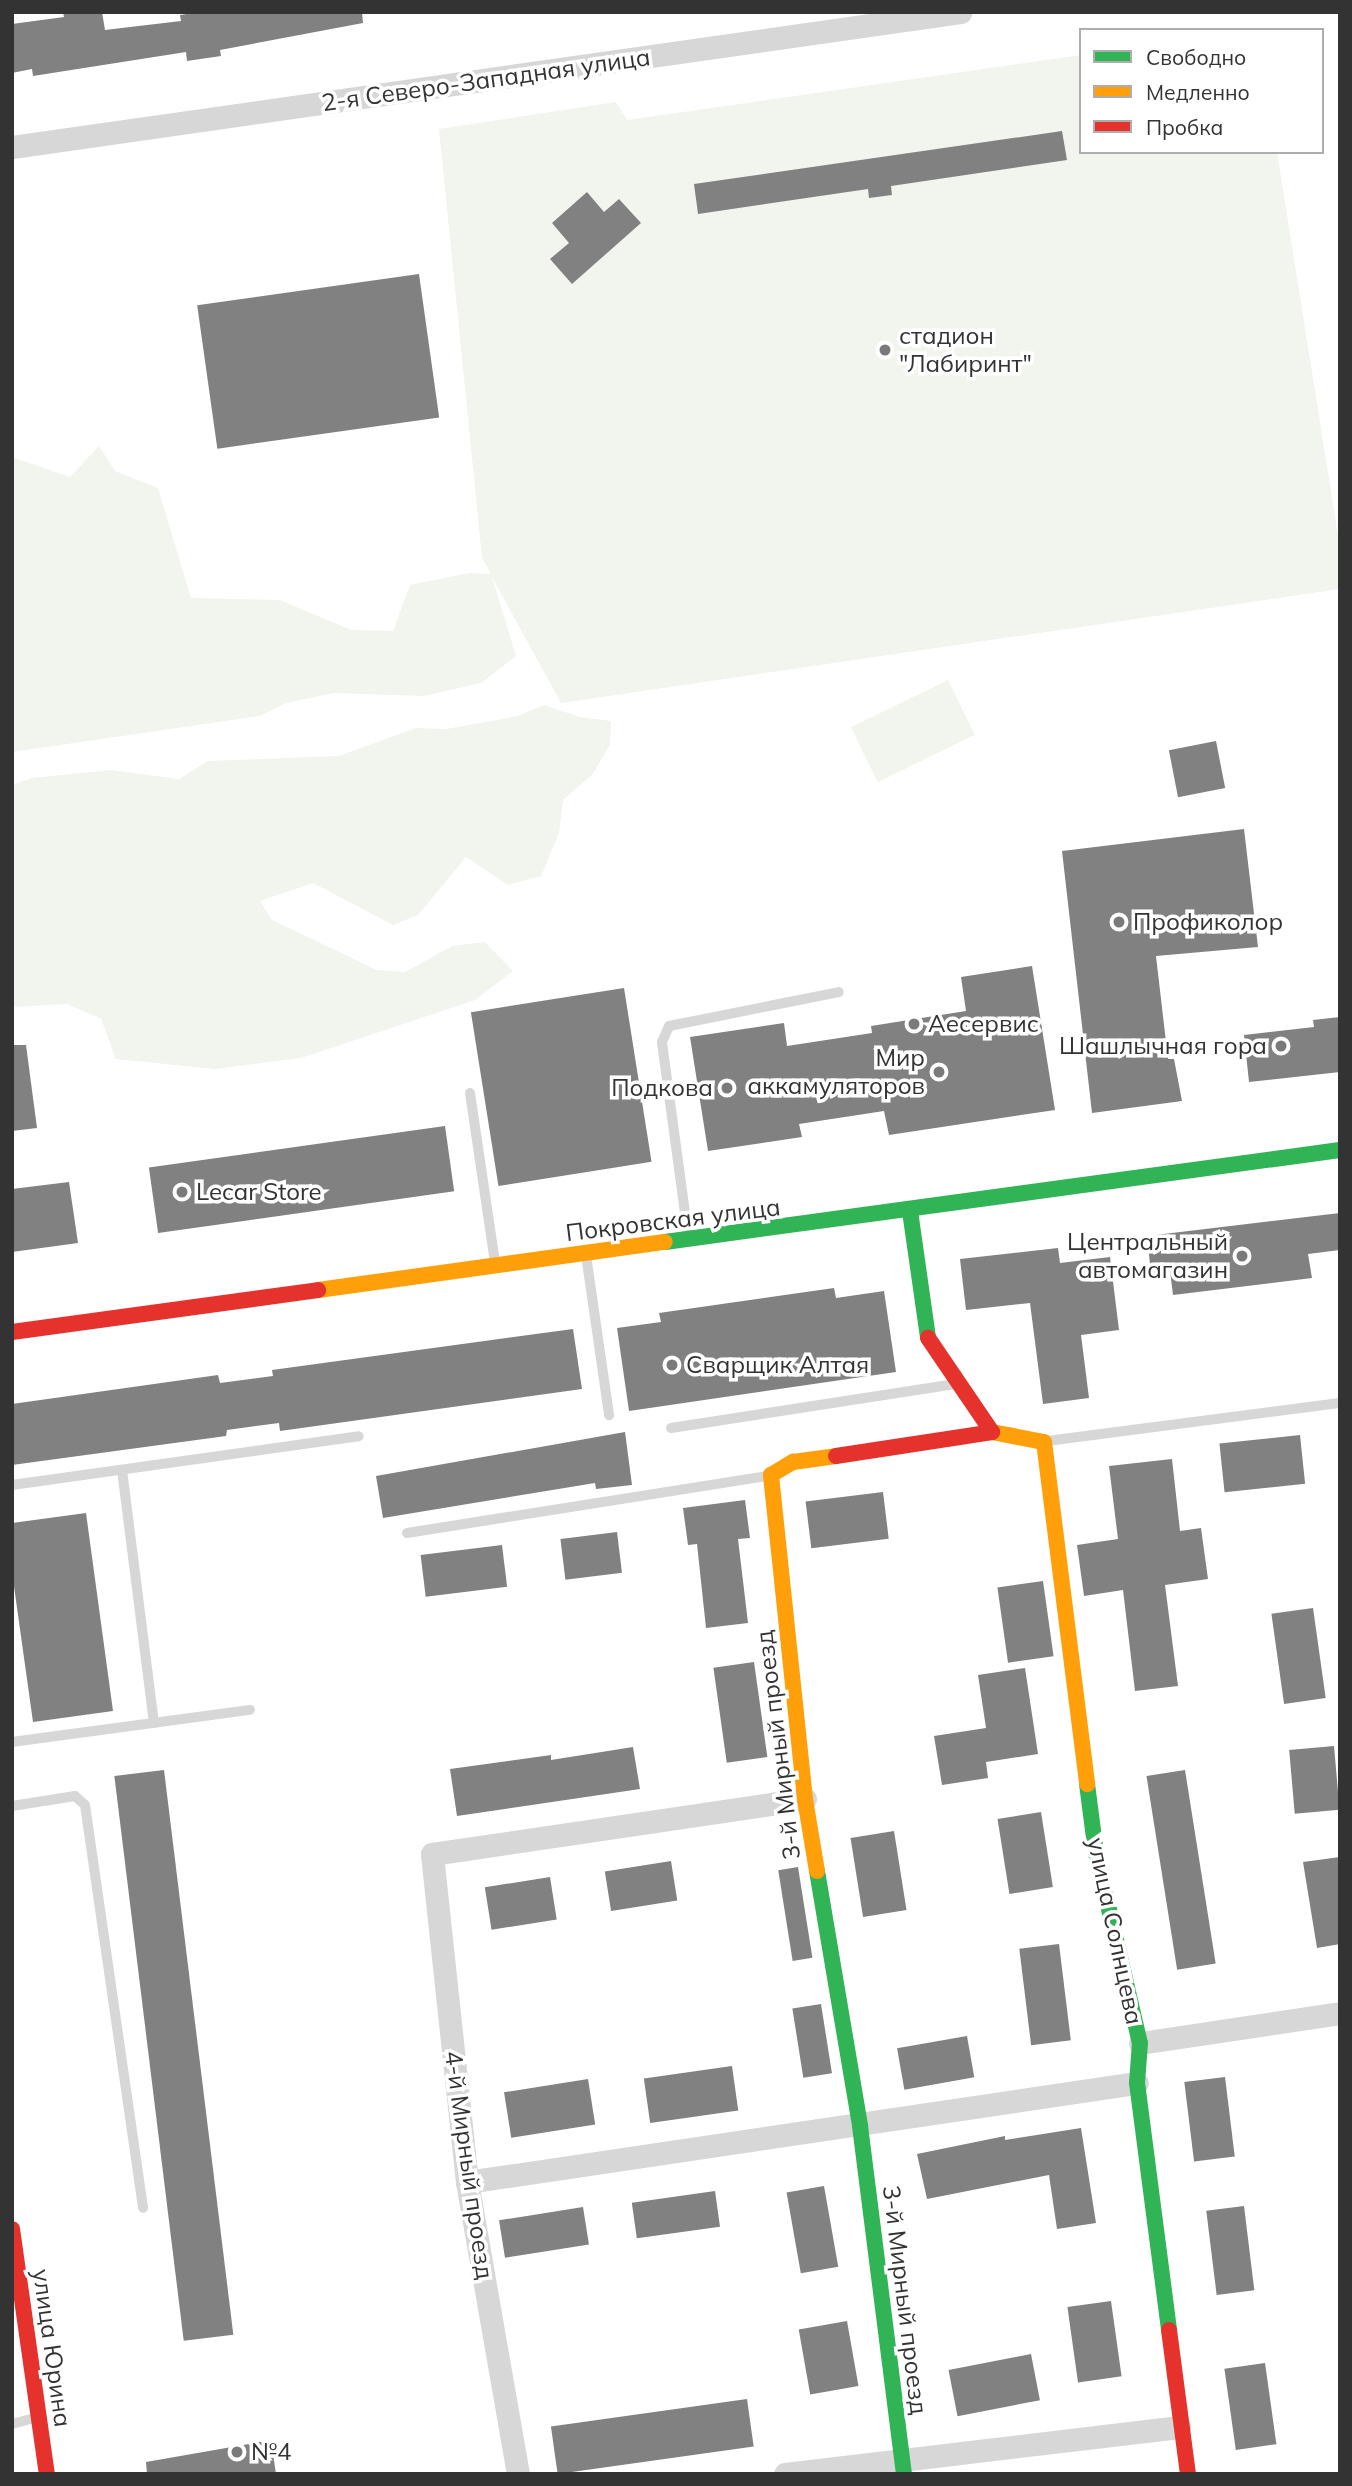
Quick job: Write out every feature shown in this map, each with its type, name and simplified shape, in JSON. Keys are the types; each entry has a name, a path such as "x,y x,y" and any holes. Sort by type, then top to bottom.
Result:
{"street":[{"name":"2-я Северо-Западная улица","path":"12,147 872,19 960,12"},
{"name":"Покровская улица","path":"12,1332 496,1265 689,1242 1340,1150"},
{"path":"911,1211 929,1343 992,1432"},
{"path":"771,1475 793,1462 992,1432 1016,1440 1044,1442"},
{"name":"улица Солнцева","path":"1044,1442 1096,1853 1140,2043 1137,2083 1179,2427 1188,2474"},
{"name":"3-й Мирный проезд","path":"771,1475 805,1799 860,2126 903,2467"},
{"name":"4-й Мирный проезд","path":"518,2474 467,2182 432,1854 805,1799"},
{"path":"1140,2043 1340,2013"},
{"path":"467,2182 1137,2083"},
{"name":"улица Юрина","path":"12,2229 47,2474"},
{"path":"785,2474 903,2467 1179,2427"}],"lane":[{"path":"689,1242 662,1042 668,1026 839,992"},
{"path":"470,1093 496,1265"},
{"path":"586,1254 609,1415"},
{"path":"671,1428 957,1384"},
{"path":"1044,1442 1340,1403"},
{"path":"12,1485 359,1436"},
{"path":"122,1470 154,1723"},
{"path":"407,1533 771,1475"},
{"path":"12,1742 250,1710"},
{"path":"12,1806 75,1796 85,1805 144,2208"},
{"path":"12,2424 38,2417"}],"shaded area":[{"name":"стадион \"Лабиринт\"","path":"1079,55 1079,154 1277,154 1340,548 1340,589 561,703 492,577 516,656 481,683 424,696 334,693 286,703 260,716 12,752 12,457 70,477 99,446 115,471 158,488 191,598 280,600 351,630 393,631 410,585 469,573 491,574 482,558 439,129 616,102 627,120"},
{"path":"948,680 975,735 878,782 851,727"},
{"path":"544,705 580,717 611,721 610,745 592,775 563,800 559,833 541,876 508,885 466,857 418,915 393,925 313,883 260,901 272,920 377,970 405,972 452,946 485,942 513,971 475,1000 301,1058 215,1069 116,1059 101,1019 67,1004 12,1007 12,785 32,778 111,770 179,779 208,761 339,756 416,728 446,729 518,716"}],"building":[{"path":"63,12 102,12 105,30 181,21 180,15 200,12 362,12 363,23 220,50 221,56 187,61 186,52 33,76 32,69 12,73 12,24 64,17"},
{"path":"1062,131 1067,160 891,186 892,195 869,198 868,189 698,214 694,184"},
{"path":"587,192 604,212 619,199 641,223 572,284 550,259 569,243 552,223"},
{"path":"419,274 439,418 217,449 197,305"},
{"path":"1216,741 1225,788 1178,797 1169,750"},
{"path":"1244,829 1258,947 1156,956 1168,1059 1174,1059 1182,1101 1092,1113 1062,851"},
{"path":"1032,966 1055,1110 889,1135 884,1111 799,1124 802,1137 708,1151 690,1037 784,1023 787,1046 872,1033 871,1026 966,1011 961,977"},
{"path":"624,988 652,1162 498,1186 471,1012"},
{"path":"1340,1017 1340,1072 1249,1082 1244,1035 1314,1027 1313,1020"},
{"path":"12,1045 26,1045 37,1128 12,1131"},
{"path":"445,1126 454,1191 158,1233 149,1168"},
{"path":"69,1182 78,1243 12,1252 12,1189"},
{"path":"1340,1213 1340,1250 1308,1254 1312,1278 1173,1295 1170,1271 1151,1273 1147,1236"},
{"path":"1058,1248 1060,1263 1110,1257 1119,1330 1081,1335 1089,1398 1043,1404 1030,1303 966,1310 960,1259"},
{"path":"834,1288 836,1298 884,1291 896,1372 629,1411 617,1328 661,1322 659,1313"},
{"path":"573,1329 582,1389 280,1431 279,1423 227,1430 226,1436 12,1465 12,1404 218,1375 220,1383 273,1376 272,1370"},
{"path":"625,1432 632,1485 596,1489 595,1483 383,1518 376,1476"},
{"path":"1300,1435 1305,1484 1225,1492 1219,1443"},
{"path":"1172,1459 1180,1531 1201,1528 1208,1579 1165,1585 1178,1686 1135,1691 1123,1590 1084,1596 1077,1545 1118,1539 1109,1466"},
{"path":"883,1492 889,1539 811,1548 806,1502"},
{"path":"745,1500 750,1538 738,1539 748,1623 706,1628 697,1544 688,1545 683,1508"},
{"path":"86,1513 113,1711 33,1722 12,1572 12,1523"},
{"path":"617,1532 622,1573 565,1580 560,1539"},
{"path":"502,1545 507,1587 426,1597 421,1555"},
{"path":"1043,1581 1054,1656 1008,1663 997,1587"},
{"path":"1313,1608 1326,1698 1284,1704 1271,1614"},
{"path":"754,1662 767,1757 727,1763 713,1668"},
{"path":"1025,1668 1038,1754 986,1762 988,1778 942,1785 934,1736 986,1728 978,1675"},
{"path":"1334,1746 1340,1810 1295,1814 1289,1750"},
{"path":"633,1747 640,1789 457,1816 450,1769 551,1755 551,1760"},
{"path":"164,1770 233,2335 184,2341 114,1776"},
{"path":"1185,1770 1216,1964 1177,1970 1146,1776"},
{"path":"1041,1812 1053,1887 1009,1894 998,1819"},
{"path":"894,1831 907,1910 863,1917 851,1838"},
{"path":"1340,1857 1340,1944 1317,1948 1303,1862"},
{"path":"671,1861 677,1901 611,1911 605,1871"},
{"path":"798,1867 812,1958 793,1961 778,1870"},
{"path":"550,1877 557,1919 492,1930 485,1887"},
{"path":"1059,1944 1071,2040 1031,2045 1019,1949"},
{"path":"821,2004 832,2073 803,2078 792,2009"},
{"path":"967,2036 974,2077 904,2090 897,2048"},
{"path":"732,2066 738,2111 650,2123 644,2078"},
{"path":"1225,2077 1235,2156 1194,2161 1184,2082"},
{"path":"588,2079 595,2124 511,2138 504,2092"},
{"path":"1081,2128 1096,2223 1057,2229 1049,2175 927,2199 917,2154 1005,2136 1005,2140"},
{"path":"824,2186 838,2267 801,2273 787,2193"},
{"path":"715,2191 720,2227 637,2238 632,2203"},
{"path":"1244,2206 1254,2290 1217,2295 1206,2211"},
{"path":"583,2207 589,2245 505,2258 499,2220"},
{"path":"1111,2301 1122,2376 1078,2382 1067,2307"},
{"path":"847,2321 858,2386 810,2395 799,2330"},
{"path":"1031,2354 1040,2400 958,2416 949,2370"},
{"path":"1265,2363 1276,2444 1236,2450 1224,2369"},
{"path":"747,2399 754,2447 558,2474 551,2427"},
{"name":"№4","path":"271,2440 276,2474 147,2474 146,2462"}],"traffic: fast":[{"path":"665,1242 1340,1150"},
{"path":"910,1211 928,1338"},
{"path":"1087,1784 1096,1853 1140,2043 1137,2083 1169,2330"},
{"path":"817,1871 860,2126 904,2474"}],"traffic: slow":[{"path":"318,1290 665,1242"},
{"path":"992,1432 1044,1442 1087,1784"},
{"path":"817,1871 805,1799 771,1475 793,1462 836,1456"}],"traffic: jam":[{"path":"12,1332 318,1290"},
{"path":"836,1456 992,1432 928,1338"},
{"path":"12,2229 47,2474"},
{"path":"1169,2330 1188,2474"}],"place":[{"name":"стадион \"Лабиринт\"","path":"885,350"},
{"name":"Профиколор","path":"1119,922"},
{"name":"Аесервис","path":"914,1024"},
{"name":"Шашлычная гора","path":"1281,1046"},
{"name":"Мир аккамуляторов","path":"939,1072"},
{"name":"Подкова","path":"727,1088"},
{"name":"Lecar Store","path":"182,1192"},
{"name":"Центральный автомагазин","path":"1242,1256"},
{"name":"Сварщик Алтая","path":"672,1365"},
{"name":"№4","path":"237,2452"}]}
